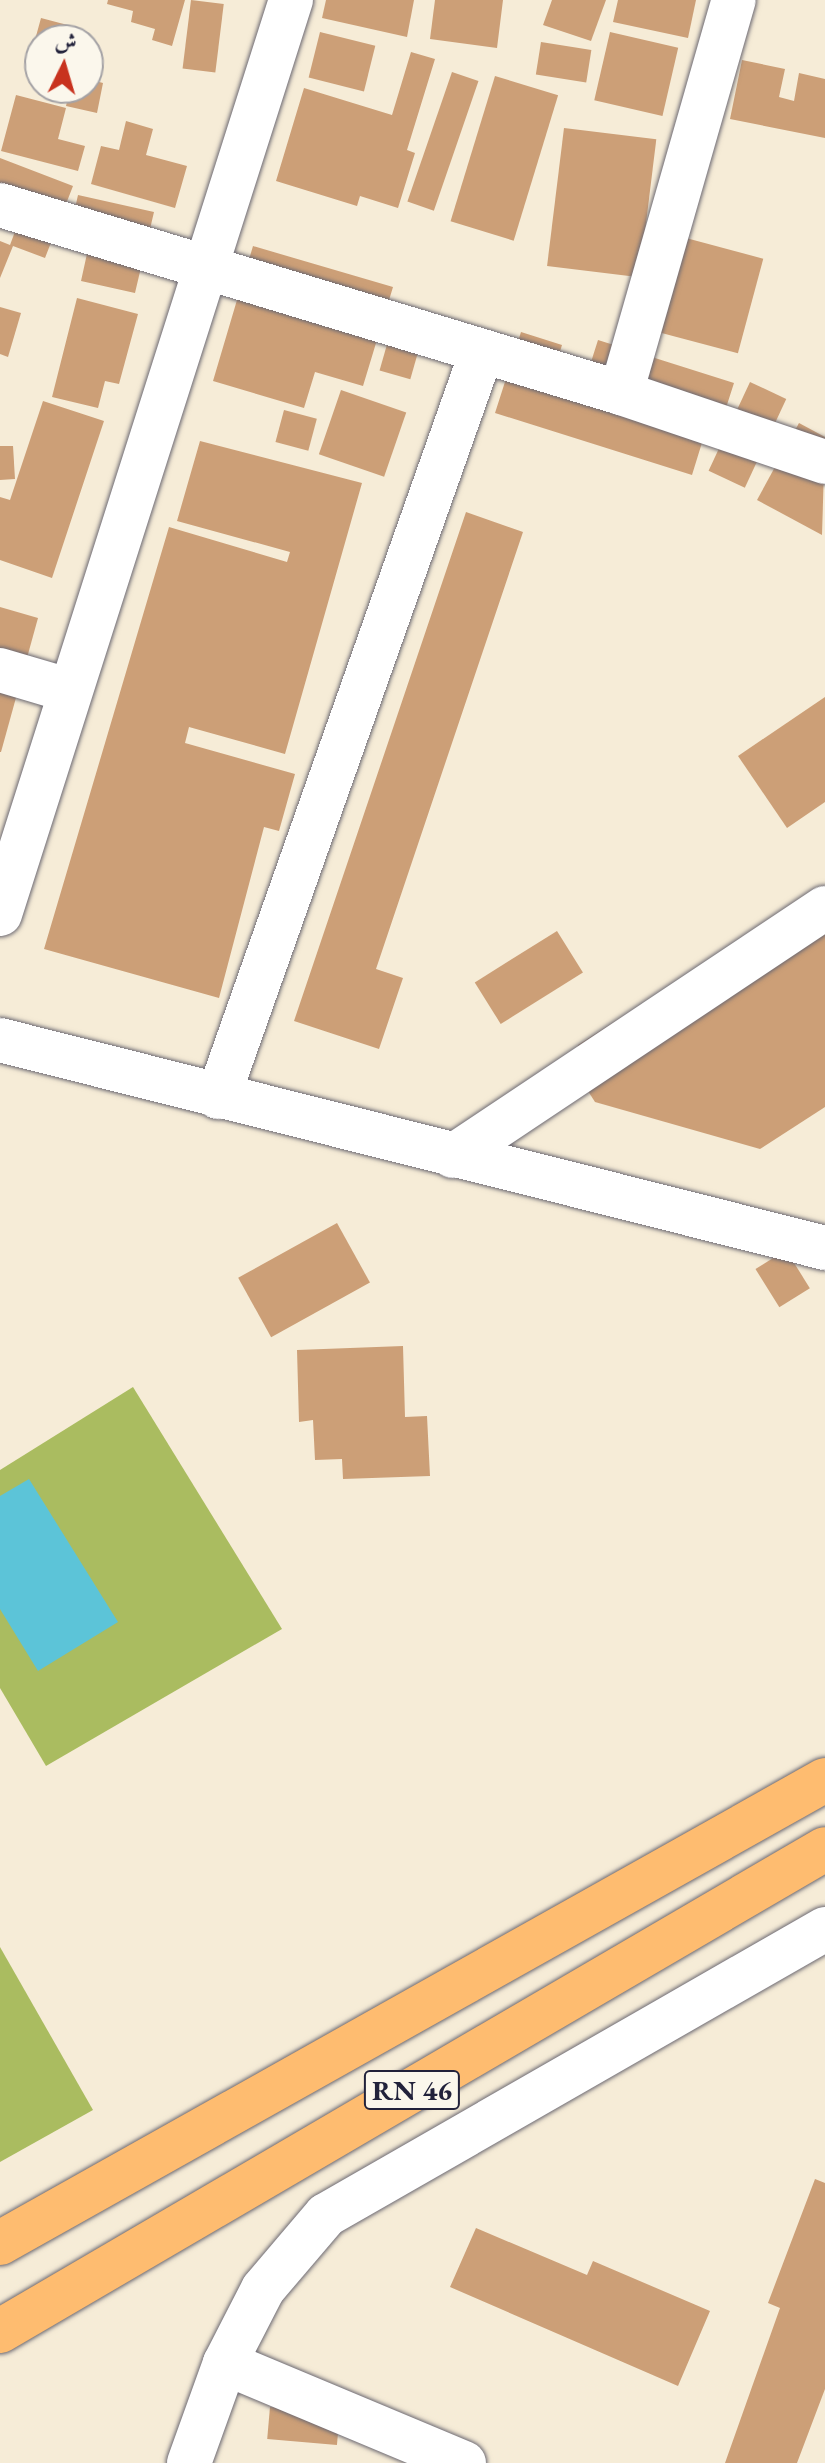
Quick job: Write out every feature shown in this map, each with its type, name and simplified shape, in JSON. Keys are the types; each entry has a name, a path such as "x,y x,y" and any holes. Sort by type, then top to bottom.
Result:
{"main road":[{"name":"RN 46","path":"0,2243 825,1780"},
{"name":"RN 46","path":"0,2331 825,1849"}],"street":[{"path":"0,914 68,690 291,0"},
{"path":"621,393 734,0"},
{"path":"0,205 621,393 825,462"},
{"path":"218,1097 482,351"},
{"path":"0,670 68,690"},
{"path":"453,1156 825,908"},
{"path":"0,1040 825,1248"},
{"path":"189,2463 225,2363 263,2289 326,2215 825,1929"},
{"path":"225,2363 464,2463"}],"green space":[{"path":"133,1387 282,1629 46,1766 0,1688 0,1470"},
{"path":"0,1947 93,2110 0,2162"}],"water":[{"path":"29,1479 118,1622 38,1671 0,1609 0,1496"}],"building":[{"path":"108,0 185,0 172,46 152,40 155,29 131,22 133,11 107,4"},
{"path":"191,0 224,4 215,73 183,68"},
{"path":"326,0 414,0 407,37 322,18"},
{"path":"435,0 503,0 497,48 430,39"},
{"path":"552,0 606,0 591,41 543,25"},
{"path":"618,0 696,0 688,38 613,22"},
{"path":"41,18 64,24 39,24"},
{"path":"320,32 375,46 364,91 309,78"},
{"path":"610,32 678,48 662,116 594,100"},
{"path":"541,42 591,50 586,83 536,75"},
{"path":"411,52 435,59 407,150 415,153 398,208 360,196 357,206 276,181 304,88 392,115"},
{"path":"742,60 785,69 779,97 794,101 799,73 825,79 825,138 730,119"},
{"path":"452,72 478,81 434,211 407,202"},
{"path":"495,76 558,95 514,241 451,221"},
{"path":"16,95 24,97 24,104 51,104 66,108 58,139 85,146 78,171 1,151"},
{"path":"66,104 99,104 97,113"},
{"path":"126,121 153,129 146,155 187,166 175,208 91,184 101,146 119,150"},
{"path":"564,128 656,139 639,277 547,266"},
{"path":"0,158 73,186 45,258 13,246 0,278 0,241 10,245 16,229 0,223"},
{"path":"78,195 154,212 135,293 81,281 92,231 71,226"},
{"path":"686,238 763,259 738,353 661,333"},
{"path":"253,246 393,287 363,386 315,372 304,408 213,381"},
{"path":"77,298 138,314 119,384 105,381 98,408 52,397"},
{"path":"398,306 429,315 410,379 380,370"},
{"path":"0,307 21,313 8,357 0,354"},
{"path":"521,332 562,345 547,393 578,403 598,340 734,383 725,411 713,407 692,475 495,413"},
{"path":"750,382 786,399 745,488 709,471"},
{"path":"341,390 406,412 384,477 319,454"},
{"path":"43,401 104,421 52,578 0,560 0,497 10,500"},
{"path":"284,410 317,419 308,451 275,442"},
{"path":"799,423 825,437 822,535 757,500"},
{"path":"200,441 362,483 285,754 189,727 185,743 295,774 279,831 264,827 219,998 44,949 169,527 287,562 290,552 177,521"},
{"path":"0,446 13,446 15,479 0,480"},
{"path":"466,512 523,532 376,969 403,978 379,1049 294,1021"},
{"path":"0,607 38,618 1,752 0,752"},
{"path":"825,697 825,802 787,828 738,756"},
{"path":"825,888 825,1107 760,1149 595,1102 572,1066 578,1045"},
{"path":"557,931 583,973 501,1024 475,982"},
{"path":"337,1223 370,1282 271,1337 238,1278"},
{"path":"786,1250 810,1288 779,1307 755,1269"},
{"path":"403,1346 405,1417 427,1416 430,1476 343,1479 342,1459 315,1460 313,1420 299,1422 297,1350"},
{"path":"815,2179 825,2183 825,2389 797,2463 725,2463 780,2308 768,2303"},
{"path":"476,2228 587,2275 593,2261 710,2311 678,2386 450,2287"},
{"path":"270,2407 340,2413 337,2445 267,2439"}]}
